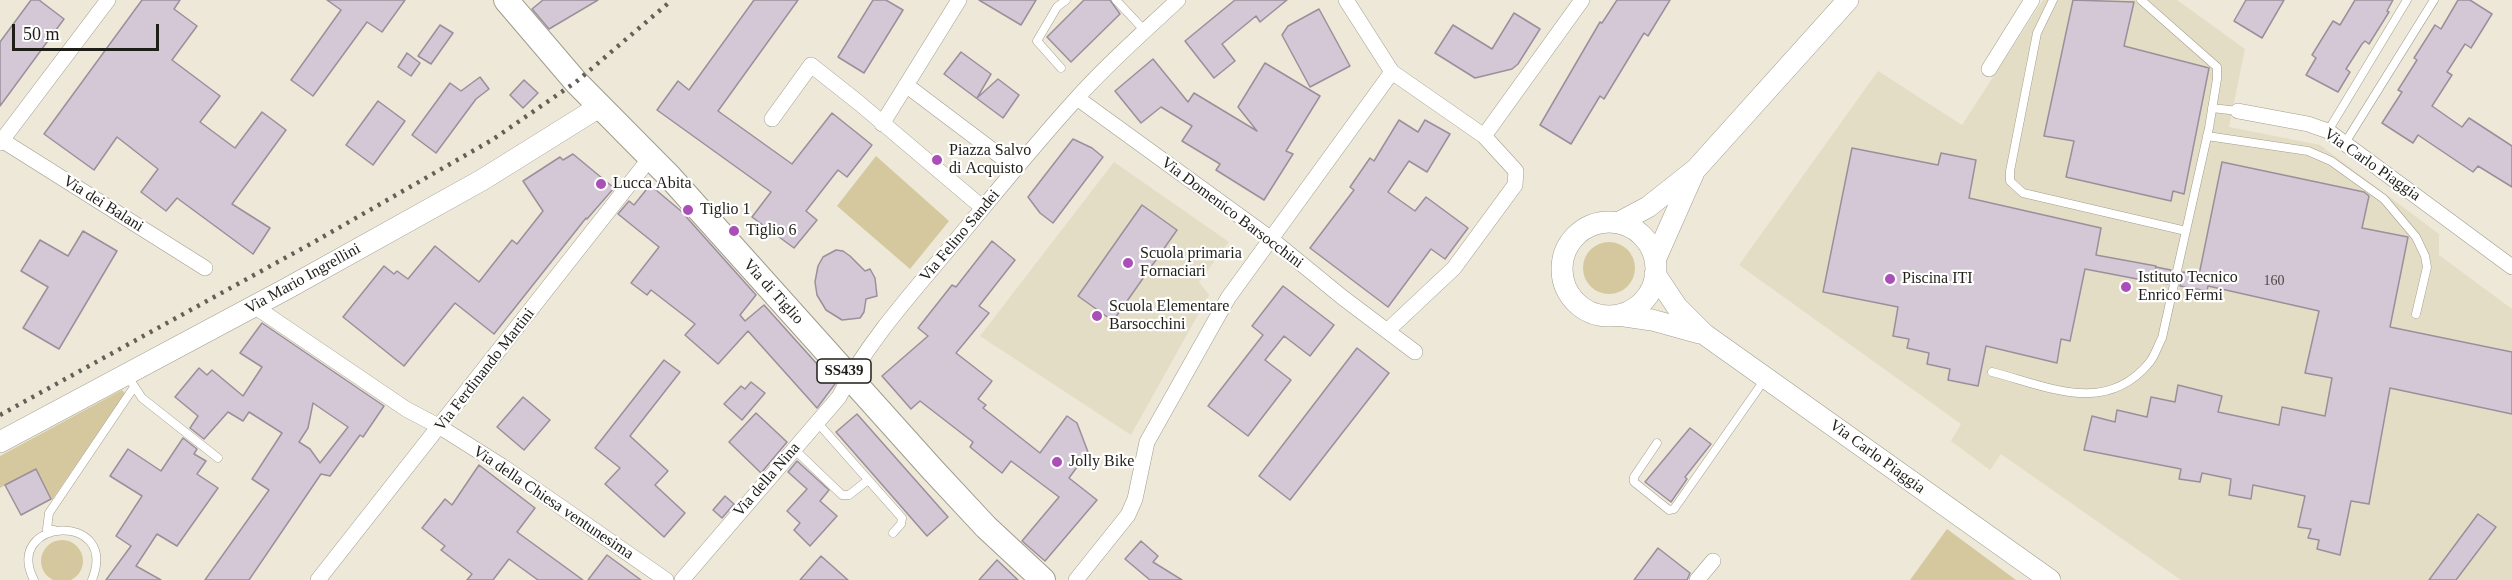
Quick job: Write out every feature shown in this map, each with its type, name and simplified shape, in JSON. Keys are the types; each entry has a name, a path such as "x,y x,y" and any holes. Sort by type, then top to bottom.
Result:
{"main road":[{"name":"Via di Tiglio","path":"506,0 599,107 650,158 986,527 1043,580"}],"street":[{"path":"1,141 108,0"},
{"path":"882,124 959,0"},
{"name":"Via Felino Sandei","path":"849,377 924,278 1077,98 1178,0"},
{"path":"1346,0 1392,72 1484,136 1516,171 1515,185 1454,268 1387,331"},
{"path":"1484,136 1582,0"},
{"path":"1696,169 1655,267 1652,288 1644,300 1633,309 1618,315 1594,313 1575,301 1566,288 1562,265 1566,249 1581,231 1595,224 1618,223 1648,207 1696,169 1848,0"},
{"path":"1989,69 2032,0"},
{"path":"772,119 811,66 859,103 983,208"},
{"path":"1076,580 1128,515 1135,499 1147,442 1228,298 1392,72"},
{"path":"906,85 1016,168"},
{"name":"Via Domenico Barsocchini","path":"1077,98 1270,238 1415,352"},
{"name":"Via Mario Ingrellini","path":"0,442 130,381 254,306 482,180 599,107"},
{"name":"Via Carlo Piaggia","path":"2238,111 2308,124 2328,131 2512,267"},
{"name":"Via dei Balani","path":"1,141 205,268"},
{"name":"Via Ferdinando Martini","path":"318,580 650,158"},
{"path":"1618,223 1642,236 1655,267"},
{"name":"Via Carlo Piaggia","path":"1655,267 1677,307 1704,334 2050,580"},
{"name":"Via della Chiesa ventunesima","path":"254,306 406,409 440,427 502,466 666,580"},
{"name":"Via Carlo Piaggia","path":"1618,315 1652,320 1704,334"},
{"name":"Via della Nina","path":"682,580 839,397 849,377"},
{"path":"1697,580 1713,561"}],"lane":[{"path":"1061,68 1037,41 1057,7 1066,0"},
{"path":"1116,0 1145,31"},
{"path":"2053,0 2037,33 2010,181 2023,193 2186,231"},
{"path":"1992,372 2079,394 2098,394 2116,388 2150,362 2162,338 2207,136 2217,67 2140,0"},
{"path":"2328,131 2407,0"},
{"path":"2345,143 2434,0"},
{"name":"Via Carlo Piaggia","path":"2212,108 2238,111"},
{"path":"2207,136 2308,151 2331,161 2384,199 2416,237 2425,256 2427,267 2416,314"},
{"path":"1657,443 1634,477 1634,482 1669,510 1674,509 1766,378"},
{"path":"92,580 97,558 93,547 76,531 47,529 49,513 130,381 142,398 218,458"},
{"path":"817,422 902,518 901,524 893,533"},
{"path":"794,449 842,495 849,495 868,480"},
{"path":"34,580 29,562 30,551 44,534 54,530"}],"shaded area":[{"name":"Istituto Tecnico Enrico Fermi","path":"2043,0 2177,0 2245,49 2229,127 2320,145 2439,234 2439,255 2512,309 2512,580 2181,580 2001,454 1990,470 1951,441 1961,424 1739,265 1878,71 1962,125"},
{"path":"876,156 949,221 910,269 837,206"},
{"name":"Scuola Elementare Barsocchini","path":"1114,162 1229,242 1199,282 1209,295 1131,435 980,336"},
{"path":"1609,242 1619,244 1627,250 1633,258 1635,268 1633,278 1627,286 1619,292 1609,294 1599,292 1591,286 1585,278 1583,268 1585,258 1591,250 1599,244"},
{"path":"122,390 125,393 52,500 36,469 0,488 0,456"},
{"path":"1947,529 2016,580 1910,580"},
{"path":"62,540 70,541 77,546 82,553 82,569 77,576 70,581 62,582 54,581 47,576 42,569 41,561 42,553 47,546 54,541"}],"building":[{"path":"31,0 39,0 64,19 0,106 0,42"},
{"path":"142,0 180,0 174,9 197,26 172,60 220,96 200,122 235,148 262,112 286,130 232,204 270,228 253,254 177,198 166,211 141,192 158,169 117,137 94,170 44,134"},
{"path":"327,0 405,0 382,32 367,22 313,96 291,80 341,10"},
{"path":"543,0 598,0 549,29 532,9"},
{"path":"754,0 798,0 718,111 792,164 832,113 872,145 847,177 838,170 806,211 817,220 794,248 752,217 771,192 657,110 678,81 689,90"},
{"path":"873,0 886,0 903,10 864,73 838,57"},
{"path":"979,0 1036,0 1021,25"},
{"path":"1084,0 1110,0 1120,14 1071,62 1047,37"},
{"path":"1235,0 1287,0 1260,22 1256,16 1222,44 1235,61 1214,78 1185,41"},
{"path":"1617,0 1670,0 1648,36 1644,33 1604,99 1600,96 1571,144 1540,125 1600,22 1602,23"},
{"path":"2073,0 2134,2 2124,46 2209,68 2184,194 2173,191 2171,201 2066,177 2074,141 2044,136"},
{"path":"2246,0 2284,0 2262,38 2234,21"},
{"path":"2355,0 2393,0 2387,11 2389,12 2369,44 2365,41 2362,44 2346,69 2350,72 2338,92 2306,75 2316,58 2312,55 2333,21 2340,25"},
{"path":"2458,0 2470,0 2492,14 2471,48 2465,44 2447,72 2452,75 2432,106 2462,127 2469,118 2512,146 2512,187 2478,166 2473,172 2418,135 2413,143 2382,123 2402,92 2398,90 2417,60 2414,58 2435,25 2441,29"},
{"path":"1319,9 1350,66 1310,87 1282,35 1288,26"},
{"path":"1514,13 1540,29 1518,64 1512,69 1475,78 1435,53 1453,25 1492,49"},
{"path":"440,25 453,33 431,64 418,56"},
{"path":"961,52 991,74 977,98 998,79 1019,95 1003,118 944,74"},
{"path":"407,53 420,63 411,76 398,67"},
{"path":"1153,59 1188,102 1194,93 1257,131 1238,107 1265,63 1320,96 1286,151 1293,154 1264,200 1216,170 1220,164 1182,141 1192,126 1161,107 1141,123 1115,91"},
{"path":"480,77 489,89 476,99 436,153 412,135 450,83 461,91"},
{"path":"524,80 538,93 523,108 510,95"},
{"path":"378,101 405,121 373,165 346,145"},
{"path":"1399,120 1418,132 1425,120 1450,134 1427,172 1409,161 1388,192 1415,211 1426,197 1468,228 1445,259 1431,249 1388,307 1310,248 1354,190 1350,187 1370,158 1374,161"},
{"path":"1073,139 1092,148 1103,157 1053,223 1040,213 1028,197"},
{"path":"1852,148 1938,165 1941,153 1976,160 1969,198 2101,228 2096,255 2156,266 2153,282 2085,269 2070,341 2061,339 2057,363 1986,346 1978,386 1948,380 1950,369 1927,364 1929,353 1907,348 1909,339 1893,336 1898,307 1823,292"},
{"path":"573,154 614,188 586,218 494,334 455,303 404,366 343,317 384,266 394,274 397,271 408,279 435,246 479,282 512,240 517,244 543,211 523,181 560,157 563,160"},
{"path":"2222,162 2364,192 2369,196 2362,228 2408,237 2390,327 2512,352 2512,414 2390,388 2369,504 2351,501 2340,555 2317,549 2319,540 2308,538 2311,529 2298,527 2305,496 2253,485 2251,499 2229,495 2231,479 2202,473 2200,482 2179,479 2181,469 2084,450 2092,416 2115,422 2117,410 2147,417 2151,397 2175,402 2178,385 2222,396 2218,412 2279,425 2282,407 2325,416 2332,378 2305,373 2319,311 2208,286 2207,291 2180,286 2183,272 2199,275"},
{"path":"650,185 681,211 756,295 740,315 745,321 764,305 835,384 817,408 748,331 718,364 685,335 695,324 651,290 647,295 631,283 659,247 618,214 629,201 634,205"},
{"name":"Scuola primaria Fornaciari","path":"1142,205 1177,230 1113,321 1078,296"},
{"path":"83,231 117,251 59,349 23,328 48,287 21,271 40,240 68,256"},
{"path":"992,241 1015,260 979,306 989,313 956,353 992,381 978,399 986,405 983,408 1040,453 1067,416 1077,423 1088,452 1069,478 1097,500 1045,561 1022,541 1059,497 1011,461 1002,473 970,447 973,442 920,401 911,409 882,376 928,336 918,328 952,285 956,287"},
{"path":"836,250 843,251 850,256 865,271 870,269 875,278 877,296 866,299 864,312 860,318 842,320 826,310 817,295 815,282 818,266 823,257"},
{"path":"2156,267 2171,270 2168,284 2154,282"},
{"path":"1283,286 1334,325 1310,356 1284,336 1265,360 1291,380 1248,436 1208,406 1263,335 1252,326"},
{"path":"262,323 384,406 363,437 360,435 330,476 321,474 249,580 205,580 269,490 252,479 282,433 249,412 243,421 228,412 204,439 190,428 198,416 175,397 199,368 207,375 212,370 243,396 262,367 240,353","holes":["313,403 348,427 320,463 310,449 299,442 308,428"]},
{"path":"1357,348 1389,373 1290,500 1259,476"},
{"path":"664,360 680,372 630,436 668,471 655,485 685,513 664,537 605,484 620,468 595,448"},
{"path":"751,382 765,393 742,420 724,404 741,386 745,389"},
{"path":"523,397 550,420 524,450 497,427"},
{"path":"756,413 787,442 761,473 729,442"},
{"path":"857,414 948,517 927,536 836,432"},
{"path":"1690,428 1711,444 1685,477 1687,479 1671,502 1645,482"},
{"path":"183,438 197,449 194,454 206,461 197,474 218,488 177,546 157,534 136,566 161,580 106,580 131,546 116,536 142,496 110,476 128,449 161,471"},
{"path":"797,461 829,490 820,501 837,516 810,546 794,530 800,523 787,511 807,489 788,472"},
{"path":"479,465 535,508 517,532 583,580 538,580 509,559 493,580 467,580 472,574 441,550 445,546 422,528 445,499 452,505"},
{"path":"36,469 51,499 21,515 5,485"},
{"path":"725,496 734,504 722,518 713,510"},
{"path":"2478,514 2496,527 2456,580 2429,580"},
{"path":"1141,541 1158,556 1153,562 1182,580 1150,580 1125,559"},
{"path":"1658,548 1690,573 1687,580 1634,580"},
{"path":"607,555 641,580 588,580"},
{"path":"821,556 848,580 800,580"},
{"path":"997,560 1018,580 979,580"}],"railway":[{"path":"0,415 314,242 492,140 576,82 672,0"}],"place":[{"name":"Piazza Salvo di Acquisto","path":"937,160"},
{"name":"Lucca Abita","path":"601,184"},
{"name":"Tiglio 1","path":"688,210"},
{"name":"Tiglio 6","path":"734,231"},
{"name":"Scuola primaria Fornaciari","path":"1128,263"},
{"name":"Piscina ITI","path":"1890,279"},
{"name":"Istituto Tecnico Enrico Fermi","path":"2126,287"},
{"name":"Scuola Elementare Barsocchini","path":"1097,316"},
{"name":"Jolly Bike","path":"1057,462"}]}
